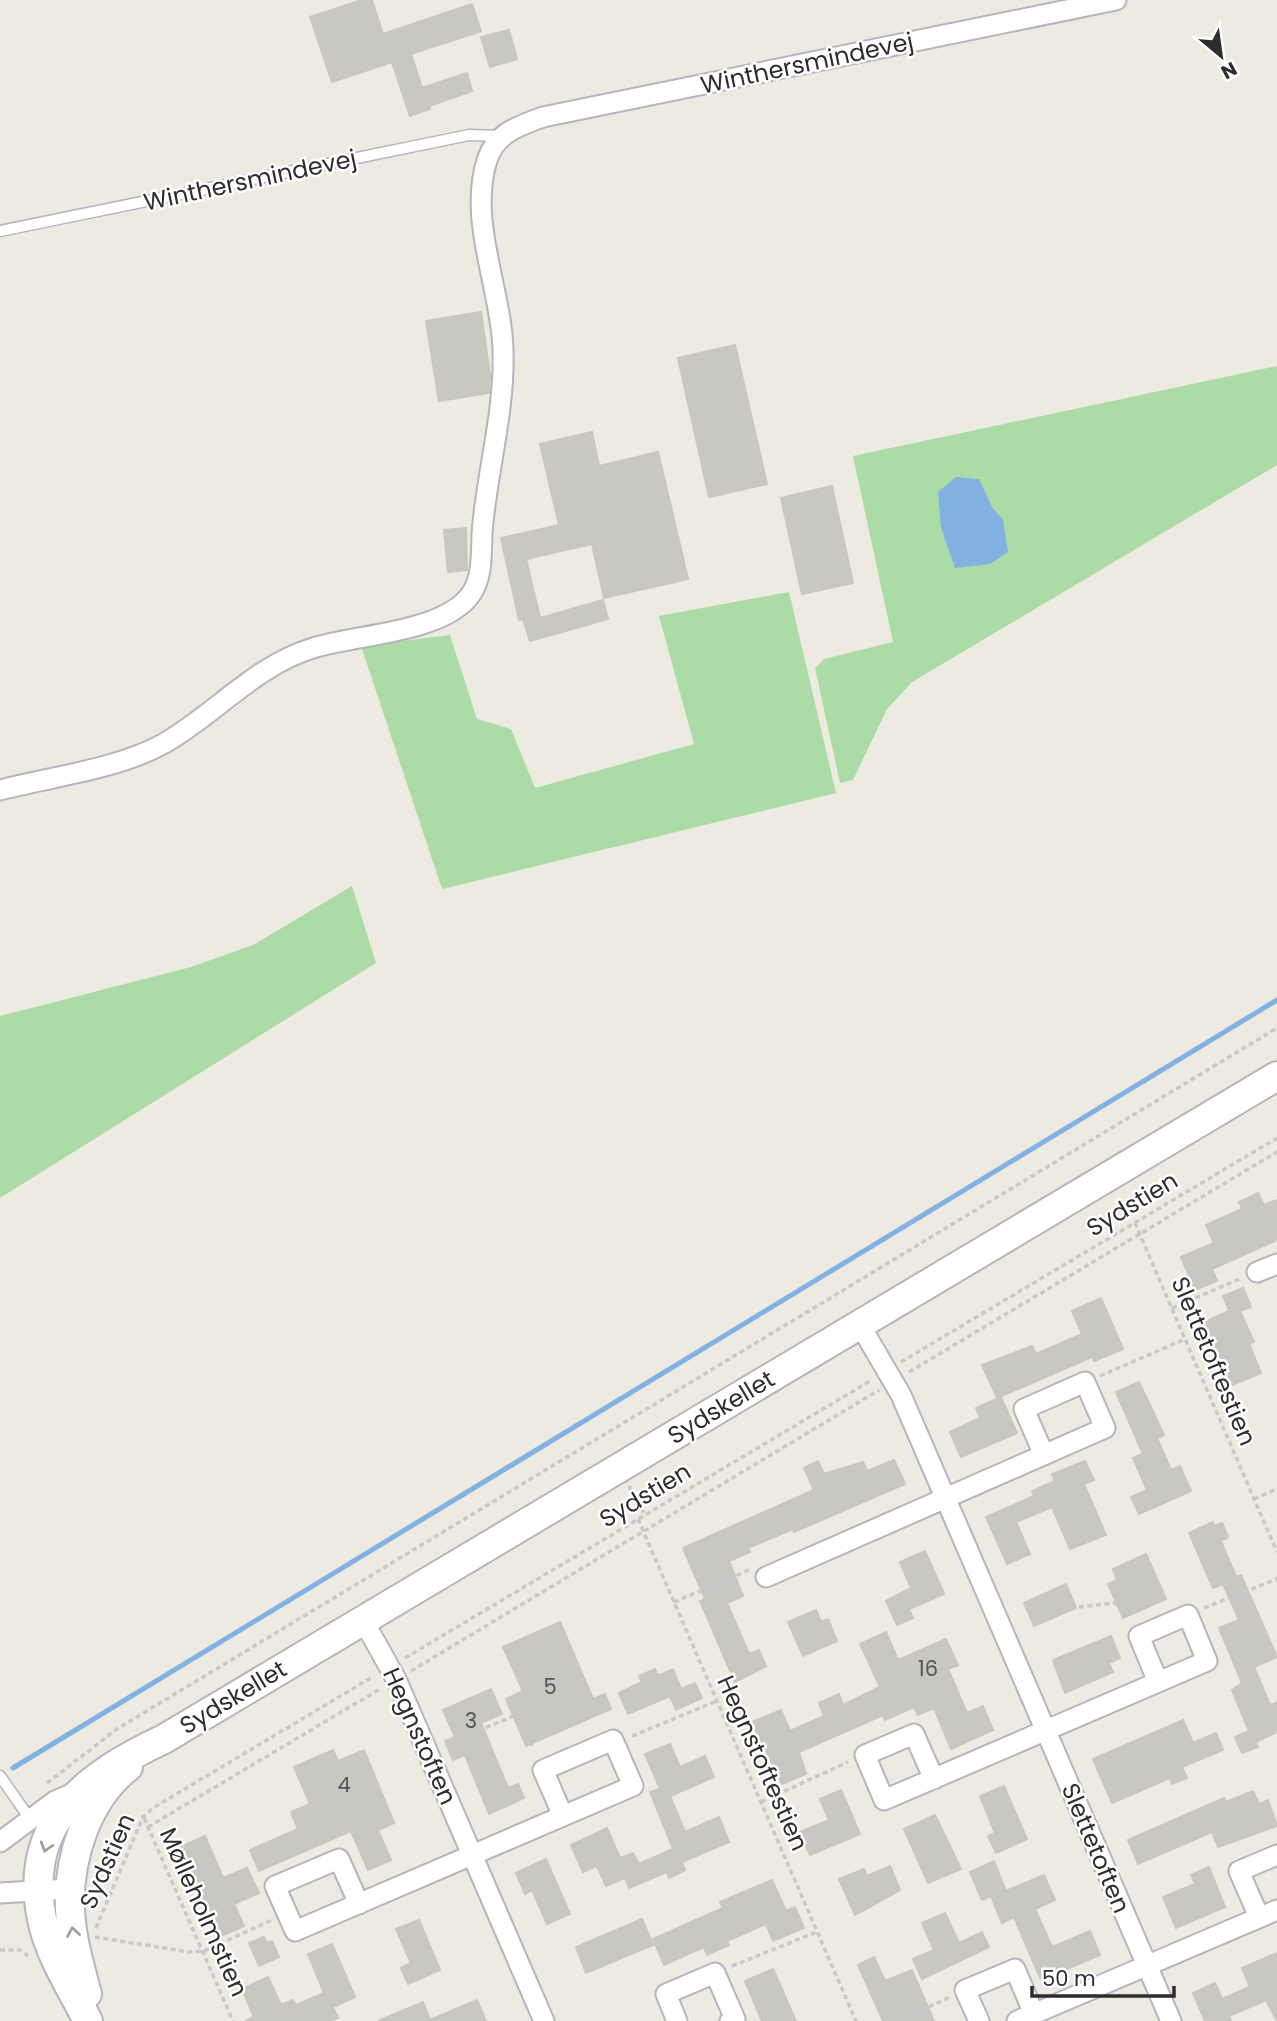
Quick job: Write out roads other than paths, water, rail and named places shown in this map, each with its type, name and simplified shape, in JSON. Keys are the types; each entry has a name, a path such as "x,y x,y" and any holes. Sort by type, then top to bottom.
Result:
{"street":[{"name":"Winthersmindevej","path":"500,136 542,117 1116,0"},
{"path":"0,790 126,759 160,745 194,724 244,683 278,661 313,648 437,620 458,608 472,593 480,573 482,523 502,398 503,346 481,204 488,158 500,136"},
{"name":"Sydskellet","path":"91,2021 51,1948 42,1920 39,1891 41,1864 49,1838 61,1813 77,1792 120,1759 164,1739 1277,1076"},
{"path":"1257,1272 1277,1264"},
{"name":"Slettetoften","path":"860,1325 891,1376 1171,2021"},
{"path":"766,1577 945,1499 1105,1428 1085,1382 1024,1409 1044,1455"},
{"path":"934,1779 914,1734 865,1755 884,1800 934,1779 1158,1682 1208,1661 1188,1615 1139,1636 1158,1682"},
{"name":"Hegnstoften","path":"363,1620 393,1673 544,2021"},
{"name":"Sydskellet","path":"91,2021 83,1939 70,1889 78,1844 103,1794 124,1771 164,1739"},
{"path":"359,1903 339,1859 275,1886 295,1931 632,1786 613,1740 543,1770 562,1816"},
{"name":"Sydskellet","path":"0,1842 54,1801 77,1792"},
{"path":"979,2021 965,1990 1015,1969 1026,2017 1268,1913 1239,1871 1277,1855"},
{"path":"0,1893 70,1889"},
{"path":"677,2021 666,1994 715,1973 734,2019 730,2021"}],"lane":[{"name":"Winthersmindevej","path":"0,231 469,135 500,136"},
{"path":"0,1776 30,1819"}],"water":[{"path":"956,477 979,479 992,507 1003,520 1008,552 990,564 955,568 941,528 938,492"}],"waterway":[{"path":"13,1768 1277,1000"}]}
